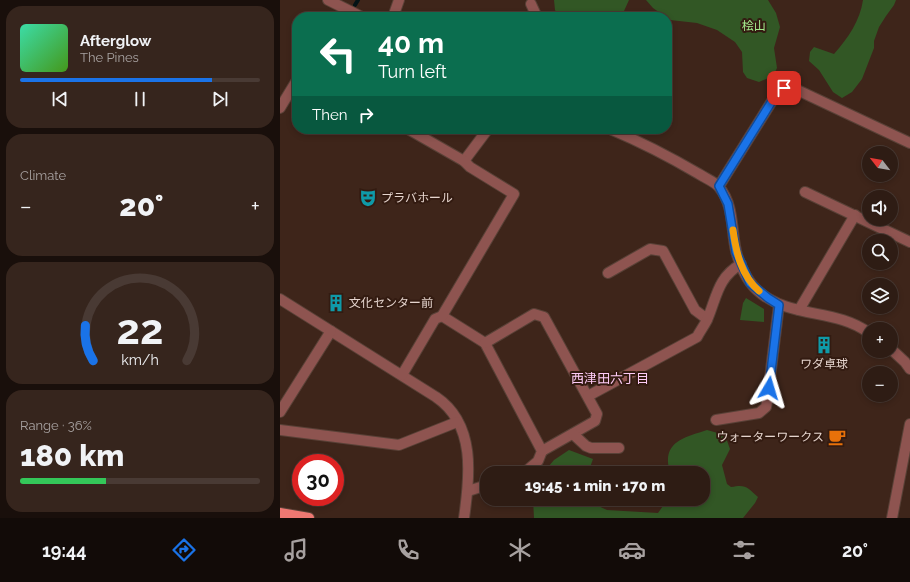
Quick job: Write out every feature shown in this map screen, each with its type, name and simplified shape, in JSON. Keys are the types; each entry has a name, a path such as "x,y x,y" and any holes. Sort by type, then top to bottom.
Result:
{"main road":[{"path":"280,514 309,518"}],"street":[{"path":"328,0 352,12"},
{"path":"395,12 399,0"},
{"path":"531,4 535,12"},
{"path":"280,108 292,88"},
{"path":"719,186 777,93 784,88 793,88 910,143"},
{"path":"402,375 435,319 442,316 514,194 470,167 464,161 417,134"},
{"path":"464,161 484,134"},
{"path":"621,134 669,157 719,186 728,204 736,252 741,264 750,283 768,298 779,305 851,322 862,329"},
{"path":"805,192 910,242"},
{"path":"798,310 855,215"},
{"path":"608,273 650,249 663,251 695,310 707,319"},
{"path":"588,396 697,337 707,319 714,298 723,280 731,270 741,264"},
{"path":"280,298 402,375 442,402 454,414 468,455 469,479 464,518"},
{"path":"716,420 759,413 766,407 779,305"},
{"path":"485,343 534,314 544,317 597,414 595,421 542,451 538,461 532,466"},
{"path":"442,316 485,343 542,451"},
{"path":"280,412 331,331"},
{"path":"898,355 908,363"},
{"path":"280,430 398,445 457,422"},
{"path":"892,518 910,424"},
{"path":"573,434 586,446 591,448 619,448"},
{"path":"468,492 480,488"}],"green space":[{"path":"554,0 629,0 624,12 556,12"},
{"name":"桧山","path":"646,0 768,0 776,13 780,27 774,48 777,68 773,76 759,82 747,78 743,72 742,52 735,42 717,30 697,23 672,20 672,12 659,12"},
{"path":"863,0 896,0 879,27 874,41 874,48 862,79 852,92 842,98 833,92 819,70 809,61 810,52 814,47 834,54 853,29"},
{"path":"746,298 764,309 764,322 740,320 743,303"},
{"path":"707,430 725,435 730,449 722,465 727,484 731,487 746,487 758,497 743,518 534,518 533,506 598,506 607,510 658,513 663,506 710,506 710,466 669,466 671,448 682,439"},
{"path":"569,450 593,459 590,466 549,466 554,460"}],"waterway":[{"path":"355,5 358,0"}],"slow traffic":[{"path":"733,230 736,252 741,264 750,283 759,291"}],"place":[{"name":"プラバホール","path":"368,198"},
{"name":"文化センター前","path":"336,303"},
{"name":"ワダ卓球","path":"824,345"},
{"name":"ウォーターワークス","path":"837,437"}],"district":[{"name":"西津田六丁目","path":"610,378"}],"route":[{"path":"769,388 779,305 757,290 750,283 736,252 728,204 719,186 777,93 784,88"}]}
